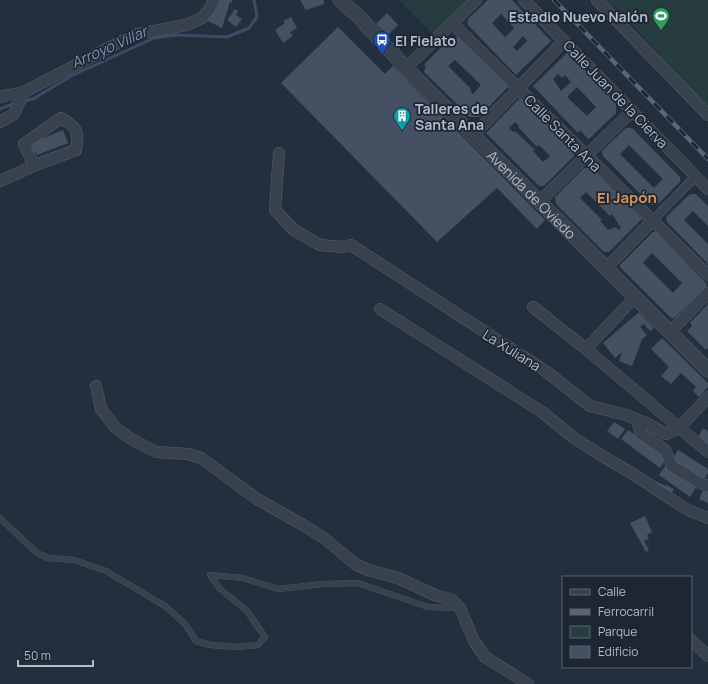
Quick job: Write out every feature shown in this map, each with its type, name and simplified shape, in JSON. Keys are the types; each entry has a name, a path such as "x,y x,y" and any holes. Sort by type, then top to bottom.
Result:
{"street":[{"path":"0,97 23,94 133,35 186,25 202,18 209,10 214,0"},
{"name":"Avenida de Oviedo","path":"340,0 358,16 406,68 708,370"},
{"path":"406,68 476,0"},
{"name":"Calle Juan de la Cierva","path":"524,0 708,188"},
{"path":"597,0 708,115"},
{"name":"Calle Santa Ana","path":"452,23 708,275"},
{"path":"473,135 564,41"},
{"path":"0,122 14,114 23,94"},
{"path":"540,201 632,111"},
{"path":"0,181 76,150 78,137 72,124 61,118 24,144 34,166"},
{"name":"La Xuliana","path":"278,153 275,210 294,230 320,245 343,247 351,245 547,372 590,406 626,415 666,434 679,428"},
{"path":"606,268 696,176"},
{"path":"670,332 708,293"},
{"path":"586,349 635,297"},
{"path":"533,307 586,349 708,452"},
{"path":"380,309 542,412 574,438 688,510 708,518"},
{"path":"96,386 101,409 115,427 131,439 156,452 188,454 201,458 256,499 324,538 355,564 368,570 398,578 437,596 451,599 460,608 474,641 486,657 526,684"},
{"path":"679,428 708,397"},
{"path":"637,420 641,434 665,450 672,466 700,483 708,486"},
{"path":"692,641 708,656"}],"lane":[{"path":"0,518 37,553 48,558 82,562 106,571 165,606 185,624 196,641 210,645 238,647 258,645 265,638 247,611 219,588 210,575 243,578 278,589 324,584 358,584 428,607 460,608"}],"green space":[{"path":"399,0 476,0 437,38"},
{"path":"607,0 708,0 708,115 655,60 660,54"}],"building":[{"path":"218,0 232,0 232,3 230,2 222,28 208,21"},
{"path":"300,0 324,0 324,4 306,10"},
{"path":"488,0 512,0 551,41 516,75 468,25 468,19","holes":["501,14 514,28 505,37 492,23","523,36 527,41 517,51 513,47"]},
{"path":"235,9 238,11 236,15 242,19 236,27 227,20"},
{"path":"387,13 398,25 388,35 376,24"},
{"path":"291,17 297,28 290,32 293,36 283,43 275,30 285,23 283,21"},
{"name":"Talleres de Santa Ana","path":"338,27 385,74 393,66 545,220 537,229 497,188 437,242 281,83"},
{"path":"459,36 509,86 479,117 470,117 424,72 426,66 424,65 451,37 454,40","holes":["455,60 481,85 473,94 470,91 471,89 448,66"]},
{"path":"567,53 616,104 616,113 588,139 581,131 577,132 533,86","holes":["558,74 562,78 565,75 571,82 561,91 553,79","577,87 596,107 587,116 567,97"]},
{"path":"520,98 574,151 574,156 544,186 539,186 486,133","holes":["515,122 519,126 518,127 537,147 539,145 550,156 543,162 533,151 535,150 515,131 513,132 509,128"]},
{"path":"626,128 632,128 680,177 680,182 657,205 651,205 603,156 602,151","holes":["629,145 663,179 654,188 620,154"]},
{"path":"63,130 68,143 37,155 36,152 32,154 29,148 32,146 32,143"},
{"path":"584,168 591,168 642,219 609,252 604,252 556,204 555,197","holes":["586,192 610,216 612,214 621,228 619,230 615,227 608,230 600,221 602,220 580,198"]},
{"path":"690,194 696,194 708,206 708,226 693,211 684,220 708,244 708,264 667,222 666,217"},
{"path":"653,232 656,232 706,283 707,286 674,318 671,318 620,267 620,265","holes":["652,253 682,283 673,293 643,263"]},
{"path":"708,304 708,348 706,350 687,331 692,326 690,323"},
{"path":"639,312 654,328 650,331 644,324 640,327 647,335 642,339 632,366 619,361 622,352 615,358 603,343"},
{"path":"662,338 708,383 708,387 699,397 693,391 696,387 681,373 671,384 661,376 669,367 651,349"},
{"path":"614,422 625,429 618,439 607,431"},
{"path":"703,428 708,431 708,446 698,438"},
{"path":"628,430 667,458 660,468 621,439"},
{"path":"678,450 708,469 708,473 703,482 672,460"},
{"path":"666,465 696,487 690,497 659,475"},
{"path":"655,481 674,489 670,496 653,485"},
{"path":"704,488 708,490 708,503 699,499"},
{"path":"645,516 652,532 647,535 649,539 644,541 649,550 646,552 630,523"}],"waterway":[{"name":"Arroyo Villar","path":"23,101 33,99 71,76 154,38 177,35 227,37 249,28 257,17 254,0"},
{"name":"Arroyo Villar","path":"0,109 15,103"}],"railway":[{"path":"554,0 708,159"}],"place":[{"name":"Estadio Nuevo Nalón","path":"661,31"},
{"name":"El Fielato","path":"382,55"},
{"name":"Talleres de Santa Ana","path":"402,131"}],"district":[{"name":"El Japón","path":"627,197"}]}
